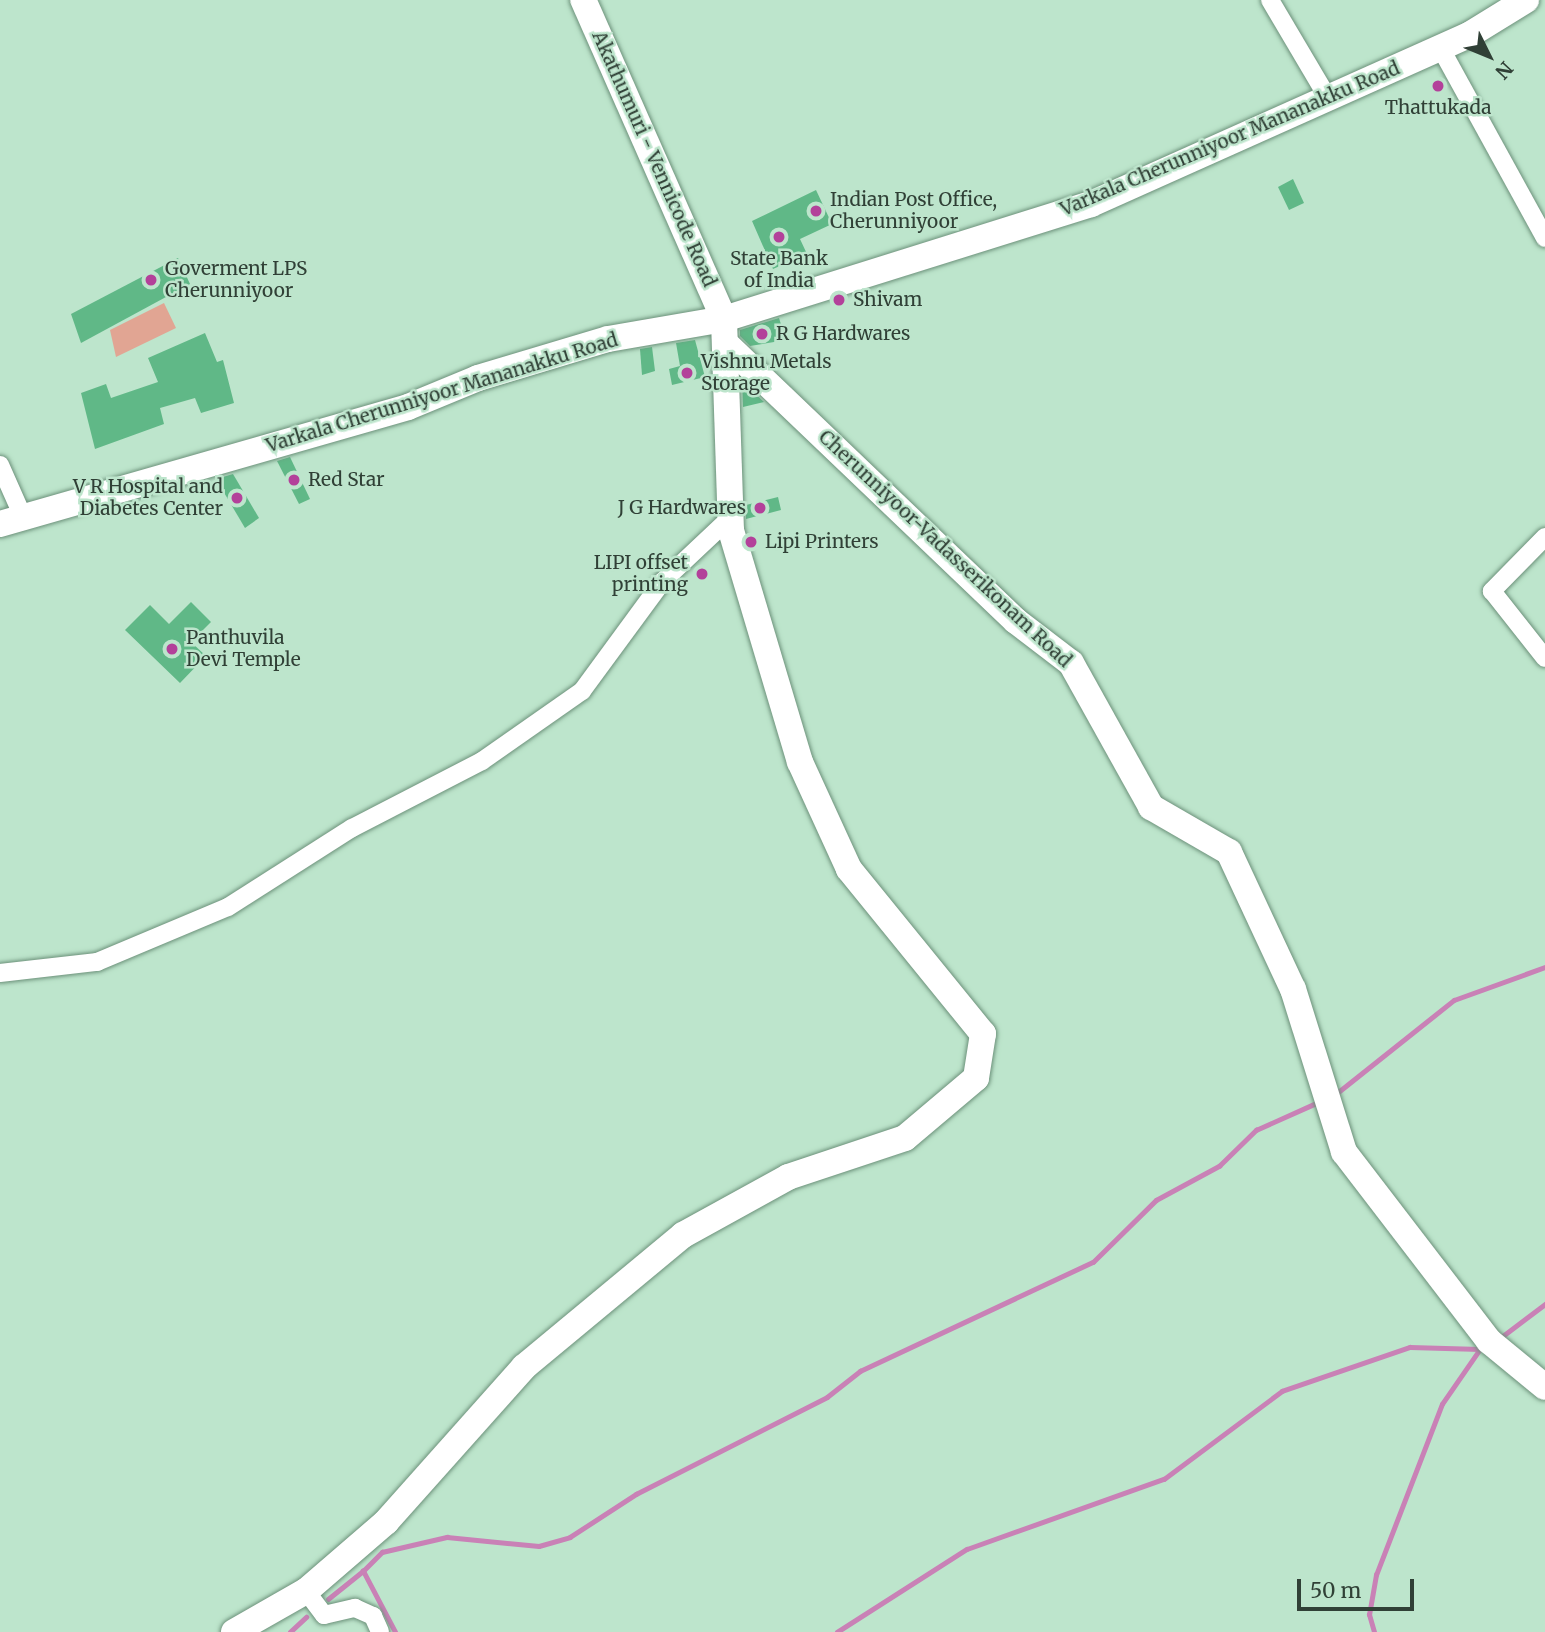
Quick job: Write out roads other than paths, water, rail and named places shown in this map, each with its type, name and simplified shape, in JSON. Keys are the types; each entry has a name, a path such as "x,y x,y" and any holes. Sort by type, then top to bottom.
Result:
{"main road":[{"name":"Akathumuri - Vennicode Road","path":"583,0 668,179 724,331"},
{"name":"Varkala Cherunniyoor Mananakku Road","path":"11,521 408,407 478,378 608,339 724,331 1091,204 1440,47 1526,0"},
{"path":"234,1632 306,1591 386,1522 524,1367 683,1235 788,1177 905,1138 976,1078 983,1034 849,869 800,762 730,518 724,331"},
{"name":"Cherunniyoor-Vadasserikonam Road","path":"724,331 1016,621 1071,663 1152,807 1229,852 1293,989 1344,1152 1489,1341 1545,1387"}],"street":[{"path":"1270,0 1328,98"},
{"path":"1440,47 1545,238"},
{"path":"0,466 11,521"},
{"path":"0,973 97,962 228,907 352,828 482,761 582,691 662,582 730,518"},
{"path":"1545,537 1492,591 1545,657"},
{"path":"306,1591 324,1615 355,1608 373,1616 380,1632"}],"waterway":[{"path":"1337,1093 1454,1000 1545,967"},
{"path":"395,1632 363,1571 382,1552 447,1537 539,1546 570,1537 636,1494 827,1397 860,1371 1093,1262 1156,1200 1219,1166 1256,1130 1314,1104"},
{"path":"1504,1335 1545,1304"},
{"path":"837,1632 967,1549 1164,1479 1282,1391 1410,1347 1480,1349"},
{"path":"1374,1632 1369,1615 1376,1575 1442,1404 1480,1349"},
{"path":"328,1599 363,1571"},
{"path":"290,1632 306,1617"}],"place":[{"name":"Thattukada","path":"1438,86"},
{"name":"Indian Post Office, Cherunniyoor","path":"816,211"},
{"name":"State Bank of India","path":"779,237"},
{"name":"Goverment LPS Cherunniyoor","path":"151,280"},
{"name":"Shivam","path":"839,300"},
{"name":"R G Hardwares","path":"762,334"},
{"name":"Vishnu Metals Storage","path":"687,373"},
{"name":"Red Star","path":"294,480"},
{"name":"V R Hospital and Diabetes Center","path":"237,498"},
{"name":"J G Hardwares","path":"760,508"},
{"name":"Lipi Printers","path":"751,542"},
{"name":"LIPI offset printing","path":"702,574"},
{"name":"Panthuvila Devi Temple","path":"172,649"}]}
